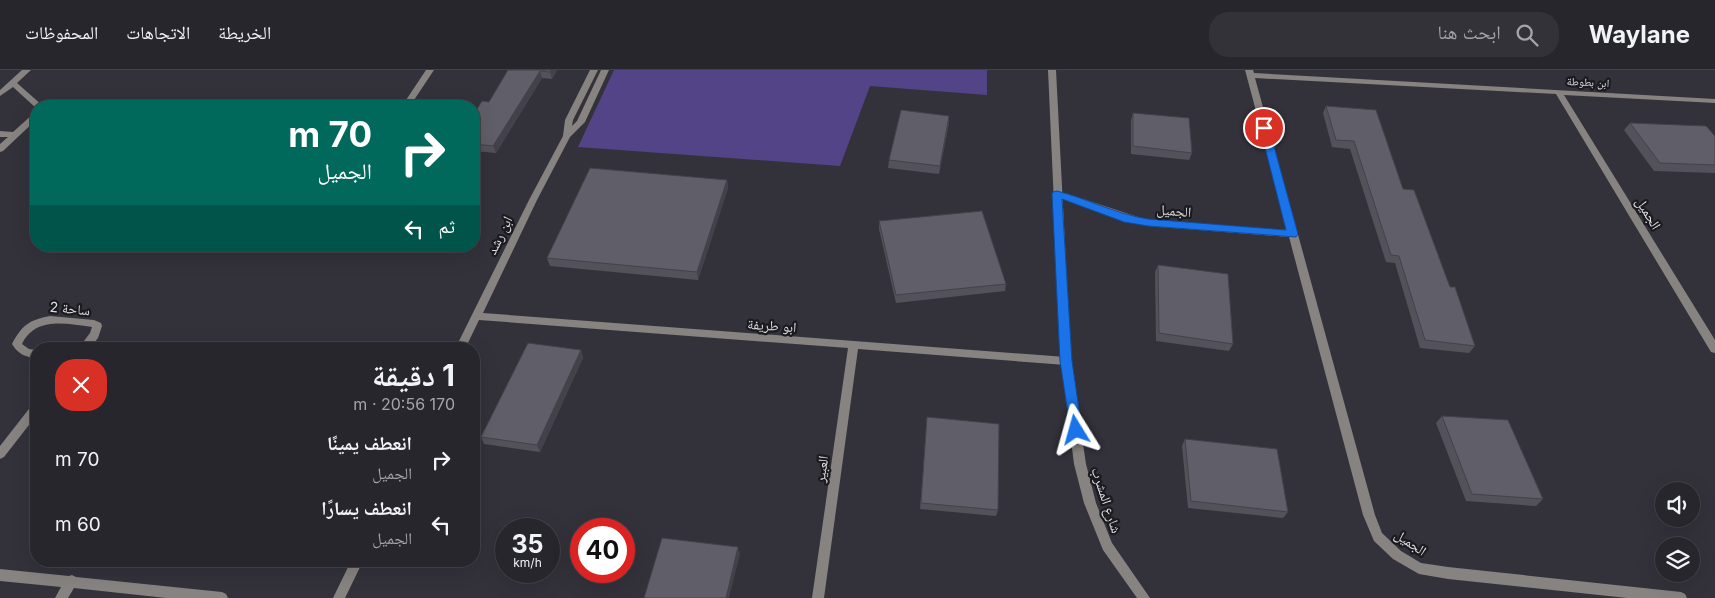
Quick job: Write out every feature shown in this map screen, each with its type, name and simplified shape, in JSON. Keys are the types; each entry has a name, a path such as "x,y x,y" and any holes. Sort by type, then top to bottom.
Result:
{"street":[{"path":"0,94 27,70"},
{"path":"409,100 430,70"},
{"name":"ابن رشد","path":"567,136 569,120 594,70"},
{"name":"ابن رشد","path":"464,342 533,200 567,136 581,122 605,70"},
{"name":"شارع المشرب","path":"1052,70 1066,361 1080,464 1090,503 1108,546 1144,598"},
{"name":"الجميل","path":"1249,73 1369,515 1378,537 1398,555 1419,568 1448,573 1681,598"},
{"name":"ابن بطوطة","path":"1249,73 1715,101"},
{"path":"13,82 32,100"},
{"name":"الجميل","path":"1558,92 1715,349"},
{"path":"0,149 30,121"},
{"path":"0,134 15,135"},
{"name":"الجميل","path":"1057,194 1128,219 1148,223 1293,234"},
{"name":"ابو طريفة","path":"477,316 1066,361"},
{"name":"ساحة 2","path":"30,353 24,352 17,344 29,327 41,320 50,319 94,324 97,329 89,342"},
{"name":"العبير","path":"818,598 854,345"},
{"path":"0,454 30,416"},
{"path":"339,598 354,567"},
{"path":"0,575 222,598"},
{"path":"61,598 72,582"}],"shaded area":[{"path":"614,70 987,70 987,95 870,86 840,166 578,147"}],"building":[{"path":"508,70 551,70 550,72 540,71 493,146 480,145 480,104 482,101 489,102"},
{"path":"1326,106 1376,110 1403,189 1414,190 1450,287 1455,287 1475,346 1425,340 1399,256 1391,255 1354,141 1336,140"},
{"path":"901,110 949,116 940,166 889,160"},
{"path":"1133,113 1189,118 1192,153 1133,146"},
{"path":"1630,123 1706,126 1715,136 1715,165 1660,163"},
{"path":"590,168 727,180 697,272 547,258"},
{"path":"982,211 1006,284 896,295 879,221"},
{"path":"1158,265 1228,274 1233,344 1159,333"},
{"path":"528,343 581,350 537,445 481,437"},
{"path":"1442,416 1508,420 1543,499 1472,494"},
{"path":"927,417 999,424 998,510 921,503"},
{"path":"1185,439 1277,449 1288,512 1191,501"},
{"path":"662,538 738,547 726,598 644,598"}],"route":[{"path":"1076,430 1066,361 1057,194 1092,205 1109,213 1148,223 1293,234 1264,128"}]}
